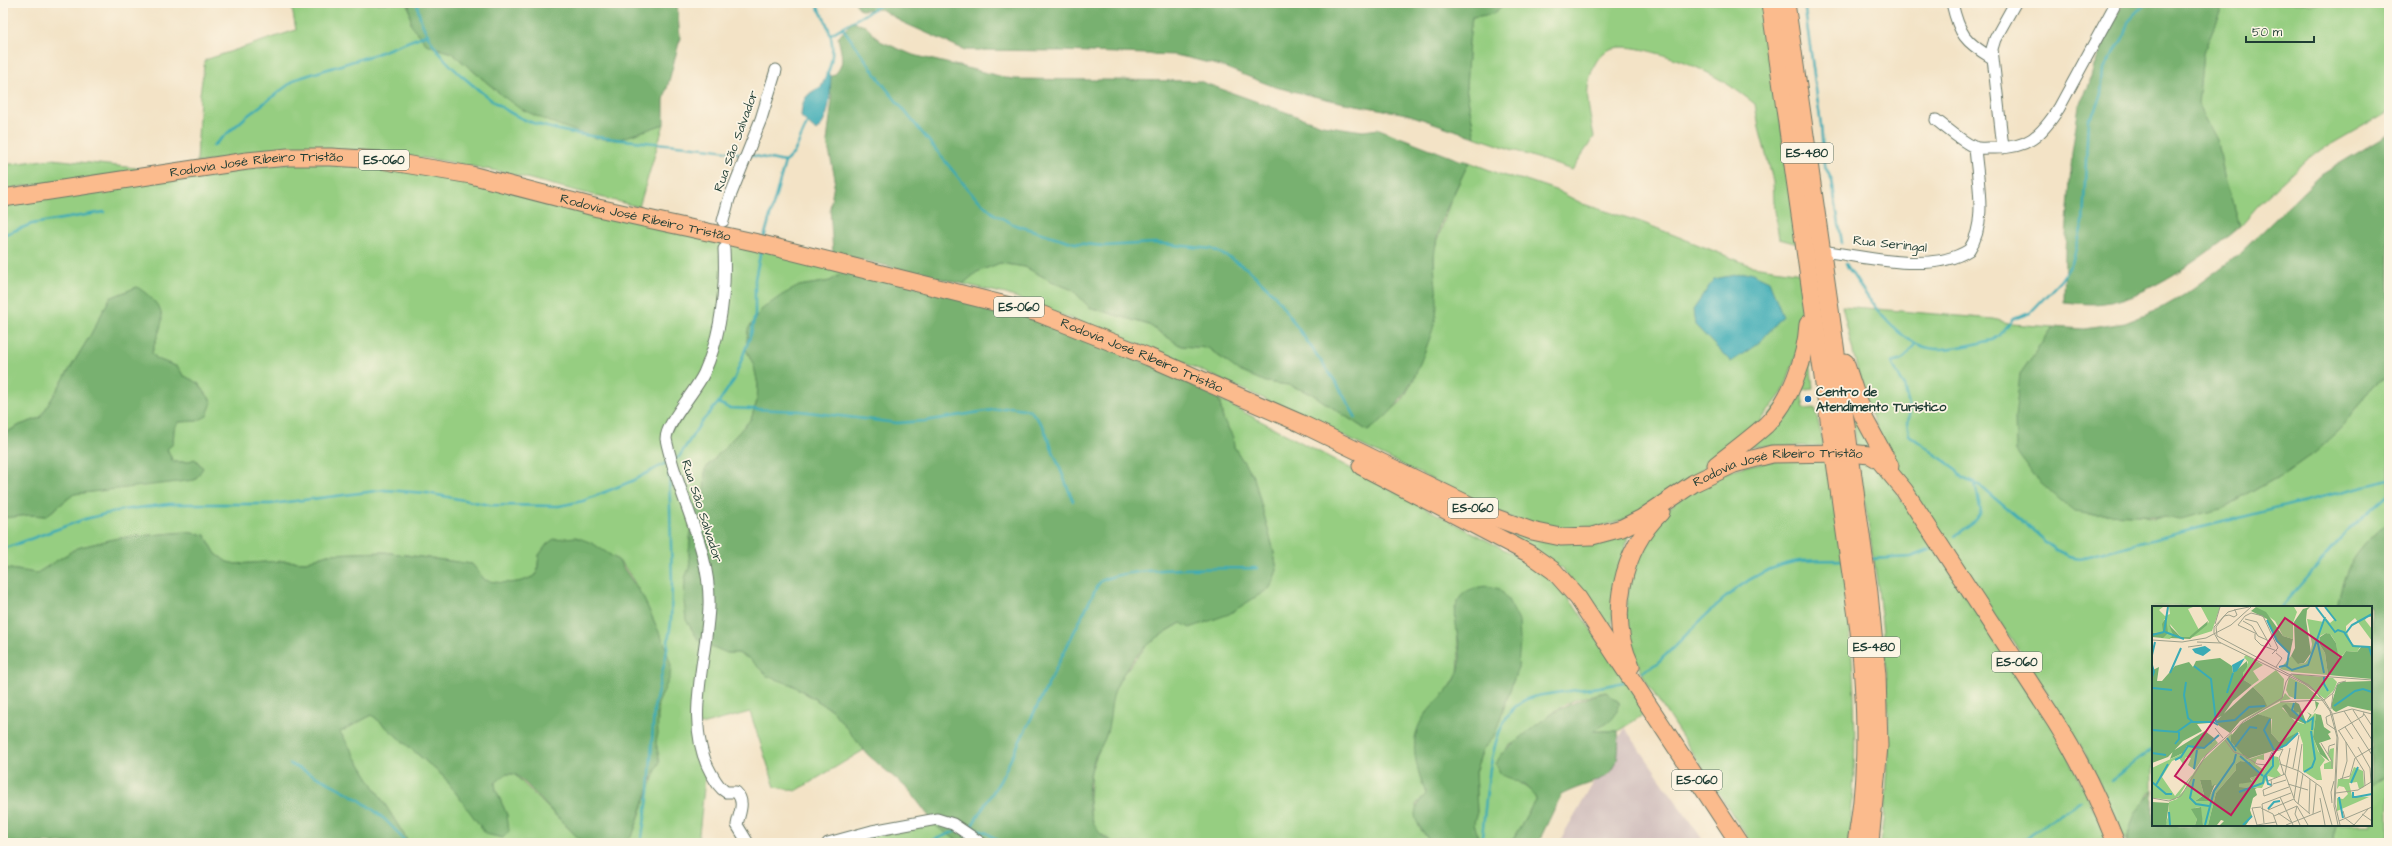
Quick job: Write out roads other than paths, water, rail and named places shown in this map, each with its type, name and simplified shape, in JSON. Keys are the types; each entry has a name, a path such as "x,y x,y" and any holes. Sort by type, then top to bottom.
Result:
{"main road":[{"name":"ES-480","path":"1770,3 1812,297 1869,593 1877,675 1879,746 1870,843"},
{"name":"ES-480","path":"1786,3 1829,302 1863,676 1865,744 1856,843"},
{"name":"Rodovia José Ribeiro Tristão","path":"3,198 247,161 288,157 354,158 418,165 493,180 668,225 758,243 1023,308 1149,357 1267,408 1496,518 1532,531 1561,537 1592,536 1622,528 1642,518 1689,486 1751,458 1772,454 1842,453 1870,455 1880,460 1904,490 2075,752 2116,843"},
{"path":"1656,716 1625,653 1620,627 1622,590 1632,555 1651,521 1689,486 1767,424 1775,414 1788,392 1803,358 1807,345 1812,297"},
{"path":"1829,302 1863,416 1873,438 1904,490"},
{"name":"Rodovia José Ribeiro Tristão","path":"1267,408 1348,459 1496,535 1530,554 1554,571 1578,598 1739,843"}],"street":[{"path":"1952,3 1960,31 1965,38 1976,49 1992,58"},
{"path":"2003,148 1992,58 1995,39 2014,3"},
{"path":"1936,120 1975,147 2003,148 2032,140 2048,124 2116,3"},
{"name":"Rua São Salvador","path":"723,221 729,199 761,119 776,70"},
{"name":"Rua Seringal","path":"1821,251 1909,262 1933,262 1946,261 1969,250 1978,228 1979,209 1975,147"},
{"name":"Rua São Salvador","path":"724,249 722,302 709,362 694,393 666,433 668,448 704,558 708,581 709,606 699,704 700,743 702,756 720,786 726,792 736,792 740,798 742,807 737,825 748,843"},
{"path":"828,843 872,831 938,819 953,824 981,843"}],"water":[{"path":"828,72 831,75 829,105 825,120 816,131 801,117 802,106 805,98 811,92 821,87"},
{"path":"1750,272 1769,281 1783,316 1759,343 1731,362 1695,325 1693,310 1714,279"}],"waterway":[{"path":"417,3 422,24 439,53 454,69 487,96 504,109 523,119 559,130 585,135 611,139 691,146 743,154"},
{"path":"815,3 825,20 831,38 832,56 827,75"},
{"path":"831,34 884,3"},
{"path":"1804,3 1821,125 1824,164 1832,181 1842,243"},
{"path":"1846,264 1862,289 1883,316 1907,339 1921,346 1935,349 1949,349 1993,340 2000,335 2013,319 2030,313 2061,280 2072,263 2083,223 2088,120 2095,110 2101,94 2103,70 2123,38 2128,22 2146,3"},
{"path":"842,27 885,87 971,193 994,214 1015,225 1075,243 1104,246 1155,243 1212,249 1232,259 1249,270 1274,294 1337,384 1356,418"},
{"path":"213,146 247,116 296,79 376,54 428,34"},
{"path":"764,238 785,162 794,153 809,119"},
{"path":"750,155 785,162"},
{"path":"3,235 32,224 104,212"},
{"path":"675,459 679,457 700,424 718,403 734,380 751,334 755,315 755,279 761,250"},
{"path":"1916,343 1902,360 1892,363 1904,386 1910,410 1907,422 1909,435 1957,470 1962,478 1979,485 2056,550 2069,556 2080,558 2389,480"},
{"path":"718,403 729,408 800,411 897,423 925,421 1011,407 1030,410 1043,426 1073,501"},
{"path":"3,549 85,519 122,510 169,504 271,504 384,490 427,493 490,505 559,506 583,501 632,481 668,462"},
{"path":"641,843 649,792 654,708 666,656 671,622 672,583 669,468"},
{"path":"1954,536 1976,520 1981,512 1975,483"},
{"path":"2282,606 2348,530 2389,493"},
{"path":"1870,559 1911,557 1930,550"},
{"path":"1642,672 1656,664 1719,603 1735,589 1753,577 1773,568 1794,562 1843,560"},
{"path":"971,827 1000,781 1097,586 1101,581 1114,576 1132,573 1177,569 1258,568"},
{"path":"1481,843 1488,783 1497,738 1506,719 1517,705 1533,697 1601,687 1623,682"},
{"path":"2111,781 2152,749"},
{"path":"290,764 338,787 368,806 381,816 406,843"},
{"path":"2017,843 2081,801"},
{"path":"970,827 987,833 1002,843"},
{"path":"926,843 956,831"}],"place":[{"name":"Centro de Atendimento Turistico","path":"1808,399"}]}
